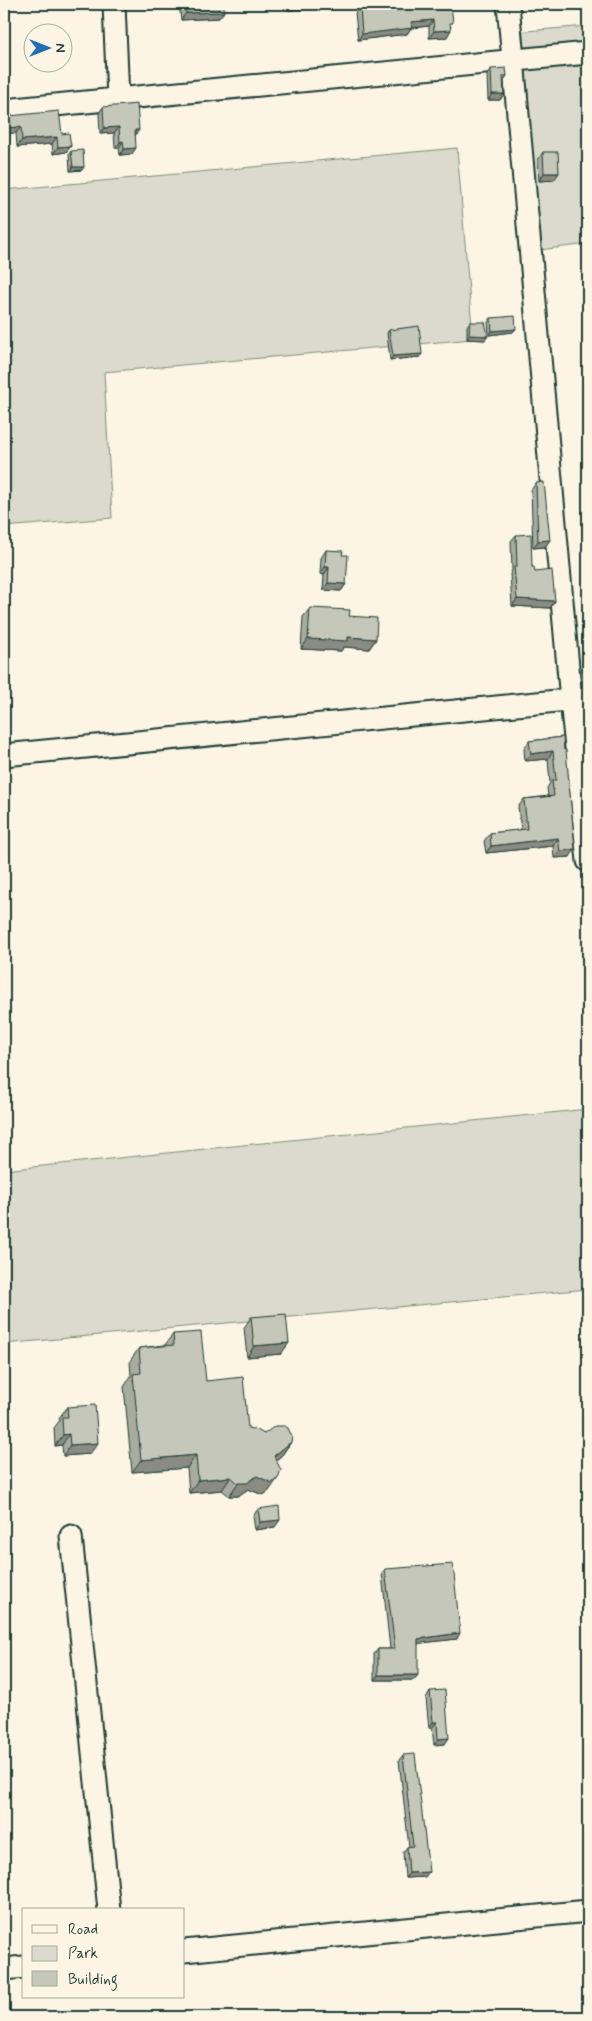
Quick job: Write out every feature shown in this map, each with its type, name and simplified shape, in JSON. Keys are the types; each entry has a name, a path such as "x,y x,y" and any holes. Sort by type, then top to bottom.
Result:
{"street":[{"path":"114,4 118,98"},
{"path":"508,4 580,699 588,861"},
{"path":"4,110 588,54"},
{"path":"4,756 580,699"},
{"path":"71,1536 109,1908"},
{"path":"185,1951 588,1911"},
{"path":"4,1969 22,1967"}],"green space":[{"path":"588,26 588,244 531,251 514,32"},
{"path":"457,148 473,339 104,372 112,518 4,527 4,190"},
{"path":"588,1109 588,1289 4,1344 4,1170"}],"building":[{"path":"185,4 224,4 224,12 186,13"},
{"path":"393,4 451,4 453,23 450,23 451,30 434,31 433,20 411,22 412,28 362,34 360,7"},
{"path":"506,68 507,76 503,76 504,94 492,94 491,69"},
{"path":"137,104 139,130 135,130 136,148 124,149 123,141 120,142 119,127 104,128 103,107"},
{"path":"59,111 62,134 69,133 71,146 58,147 57,137 22,140 21,127 4,128 4,113 9,116"},
{"path":"83,150 84,167 73,167 71,151"},
{"path":"543,152 558,152 559,173 544,173"},
{"path":"515,316 516,329 492,331 491,318"},
{"path":"470,322 485,322 488,336 469,335"},
{"path":"419,326 422,354 393,356 389,330"},
{"path":"544,482 550,540 538,541 536,483"},
{"path":"531,534 532,567 534,567 535,572 552,570 555,601 517,599 514,567 517,567 516,535"},
{"path":"326,550 343,551 342,555 348,555 346,584 328,583 329,567 325,567"},
{"path":"310,608 350,610 349,616 377,618 376,639 348,637 348,641 308,639"},
{"path":"563,737 564,750 566,750 575,849 560,851 558,838 491,846 490,833 527,829 524,799 554,796 552,781 556,780 553,751 531,754 529,741"},
{"path":"286,1314 289,1343 254,1346 251,1317"},
{"path":"201,1332 206,1381 243,1377 248,1428 264,1434 275,1426 288,1428 292,1437 291,1442 274,1456 281,1470 278,1478 272,1483 257,1476 247,1483 238,1483 231,1477 198,1480 196,1455 141,1460 133,1374 141,1373 139,1348 174,1345 173,1334"},
{"path":"95,1405 98,1443 70,1445 69,1434 63,1435 62,1417 68,1417 67,1407"},
{"path":"279,1506 280,1520 260,1522 258,1509"},
{"path":"453,1564 460,1633 418,1639 418,1675 378,1675 378,1649 395,1649 385,1569"},
{"path":"445,1690 449,1738 438,1739 437,1722 433,1722 430,1691"},
{"path":"415,1754 429,1872 409,1873 407,1847 413,1846 403,1755"}]}
